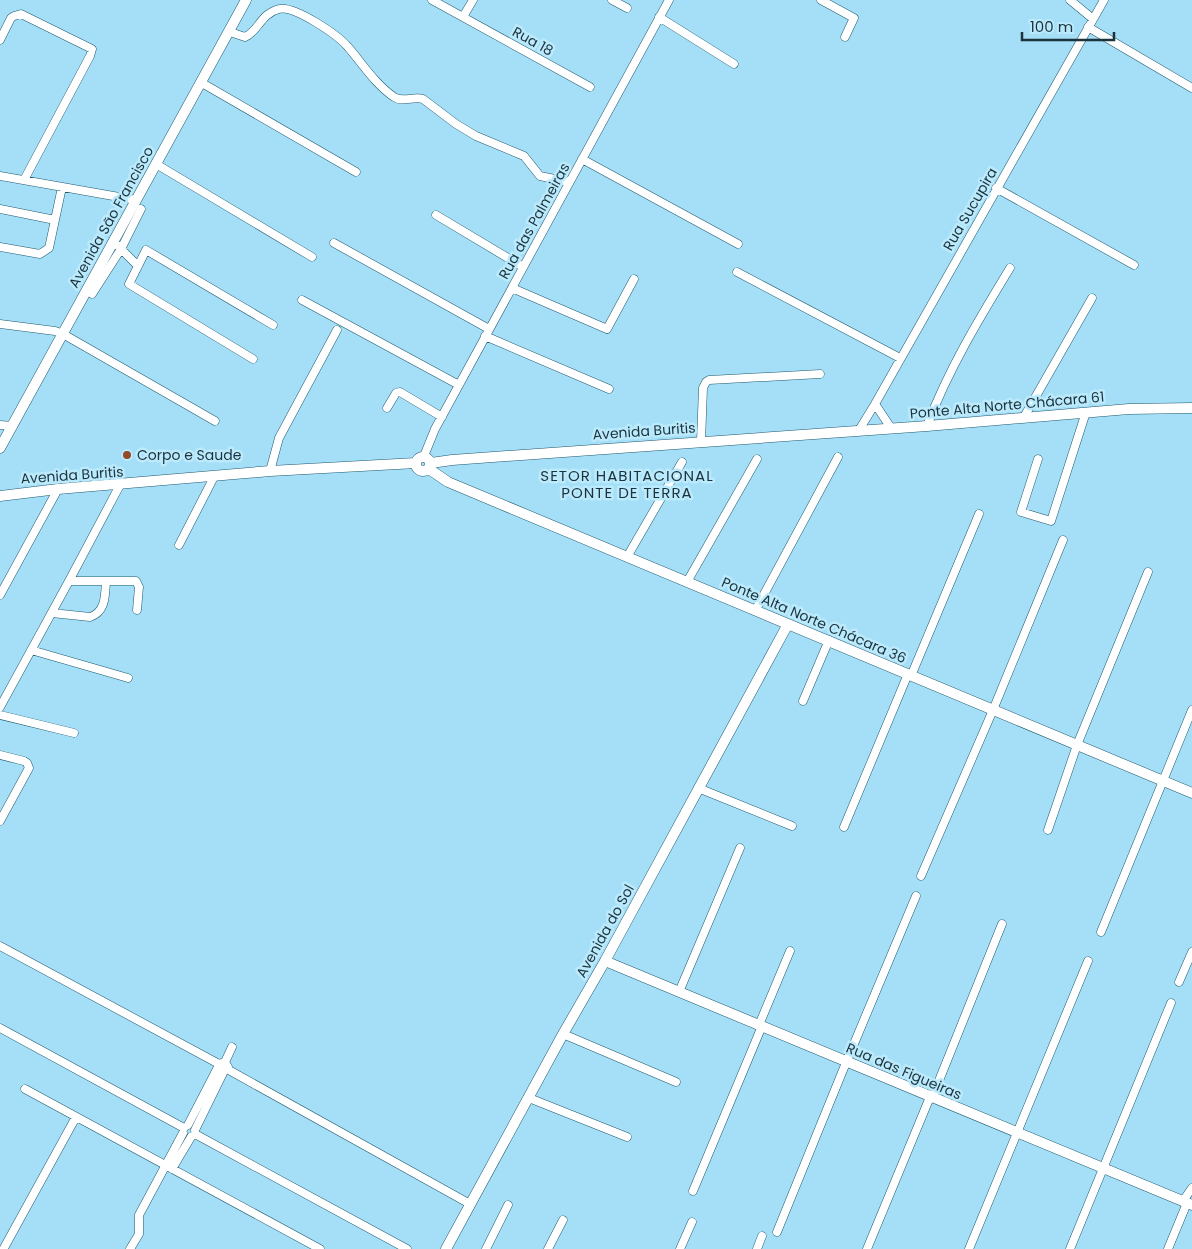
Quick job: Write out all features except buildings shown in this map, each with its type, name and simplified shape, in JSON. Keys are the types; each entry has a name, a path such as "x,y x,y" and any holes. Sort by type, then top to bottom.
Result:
{"street":[{"name":"Avenida São Francisco","path":"0,448 63,334 117,245 246,0"},
{"name":"Rua 18","path":"434,0 590,87"},
{"path":"463,17 473,0"},
{"path":"612,0 627,8"},
{"name":"Rua das Palmeiras","path":"428,463 435,429 668,0"},
{"path":"821,0 854,18 845,37"},
{"path":"1070,0 1093,19"},
{"name":"Rua Sucupira","path":"859,430 1104,0"},
{"path":"230,32 244,37 251,33 266,15 273,11 287,8 299,12 344,43 359,62 395,98 403,100 423,99 456,124 476,136 524,156 540,176 569,182"},
{"path":"0,40 12,18 24,15 90,47 92,51 24,180"},
{"path":"659,17 734,64"},
{"path":"1088,27 1192,88"},
{"path":"202,83 356,172"},
{"path":"582,159 738,244"},
{"path":"160,166 312,257"},
{"path":"0,176 62,187 138,205"},
{"path":"0,247 40,254 49,248 62,187"},
{"path":"996,188 1134,265"},
{"path":"0,209 55,220"},
{"path":"436,215 523,267"},
{"path":"334,243 488,332 609,389"},
{"path":"92,294 117,245 138,266"},
{"path":"253,360 129,284 146,250 273,325"},
{"path":"927,426 940,392 979,319 1010,268"},
{"path":"737,272 900,358"},
{"path":"512,288 607,329 634,279"},
{"path":"1024,417 1092,298"},
{"path":"302,300 459,385"},
{"path":"0,324 56,331 63,334 215,421"},
{"path":"270,472 279,438 337,330"},
{"path":"702,441 703,388 709,380 820,374"},
{"path":"387,408 396,393 400,392 442,416"},
{"path":"875,404 891,428"},
{"name":"Ponte Alta Norte Chácara 61","path":"859,430 1086,412 1192,408"},
{"path":"1038,459 1021,512 1051,521 1086,412"},
{"path":"0,424 13,426"},
{"name":"Avenida Buritis","path":"428,463 859,430"},
{"path":"755,611 838,457"},
{"path":"687,582 757,460"},
{"path":"627,557 682,462"},
{"name":"Avenida Buritis","path":"0,496 58,489 270,472 416,463"},
{"name":"Ponte Alta Norte Chácara 36","path":"416,463 416,468 420,472 424,472 428,463 448,482 1192,793"},
{"path":"179,545 214,477"},
{"path":"0,707 120,485"},
{"path":"0,596 58,489"},
{"path":"844,827 979,514"},
{"path":"921,876 993,710 1063,540"},
{"path":"1048,830 1077,746 1148,572"},
{"path":"52,613 90,617 96,615 101,610 104,600 106,581"},
{"path":"69,582 136,581 139,587 137,610"},
{"name":"Avenida do Sol","path":"446,1249 788,624"},
{"path":"802,701 828,640"},
{"path":"31,650 128,678"},
{"path":"1101,932 1192,710"},
{"path":"0,715 74,733"},
{"path":"0,755 24,761 29,768 0,821"},
{"path":"698,788 792,826"},
{"path":"679,992 740,848"},
{"path":"777,1232 846,1061 916,896"},
{"path":"867,1249 1002,924"},
{"path":"0,946 470,1204"},
{"path":"693,1191 790,950"},
{"path":"1179,982 1192,952"},
{"name":"Rua das Figueiras","path":"605,961 1187,1203"},
{"path":"969,1249 1088,961"},
{"path":"1070,1249 1171,1002"},
{"path":"0,1028 185,1129"},
{"path":"563,1034 676,1082"},
{"path":"130,1249 139,1234 139,1215 179,1150 193,1134 232,1047"},
{"path":"179,1150 185,1129 223,1067"},
{"path":"25,1090 320,1249"},
{"path":"529,1098 627,1137"},
{"path":"4,1248 76,1117"},
{"path":"185,1129 192,1126 193,1134"},
{"path":"193,1134 407,1249"},
{"path":"1168,1249 1192,1188"},
{"path":"486,1249 508,1205"},
{"path":"548,1249 563,1220"},
{"path":"680,1249 692,1222"},
{"path":"757,1249 762,1236"}],"place":[{"name":"Corpo e Saude","path":"127,455"}],"district":[{"name":"SETOR HABITACIONAL PONTE DE TERRA","path":"627,484"}]}
